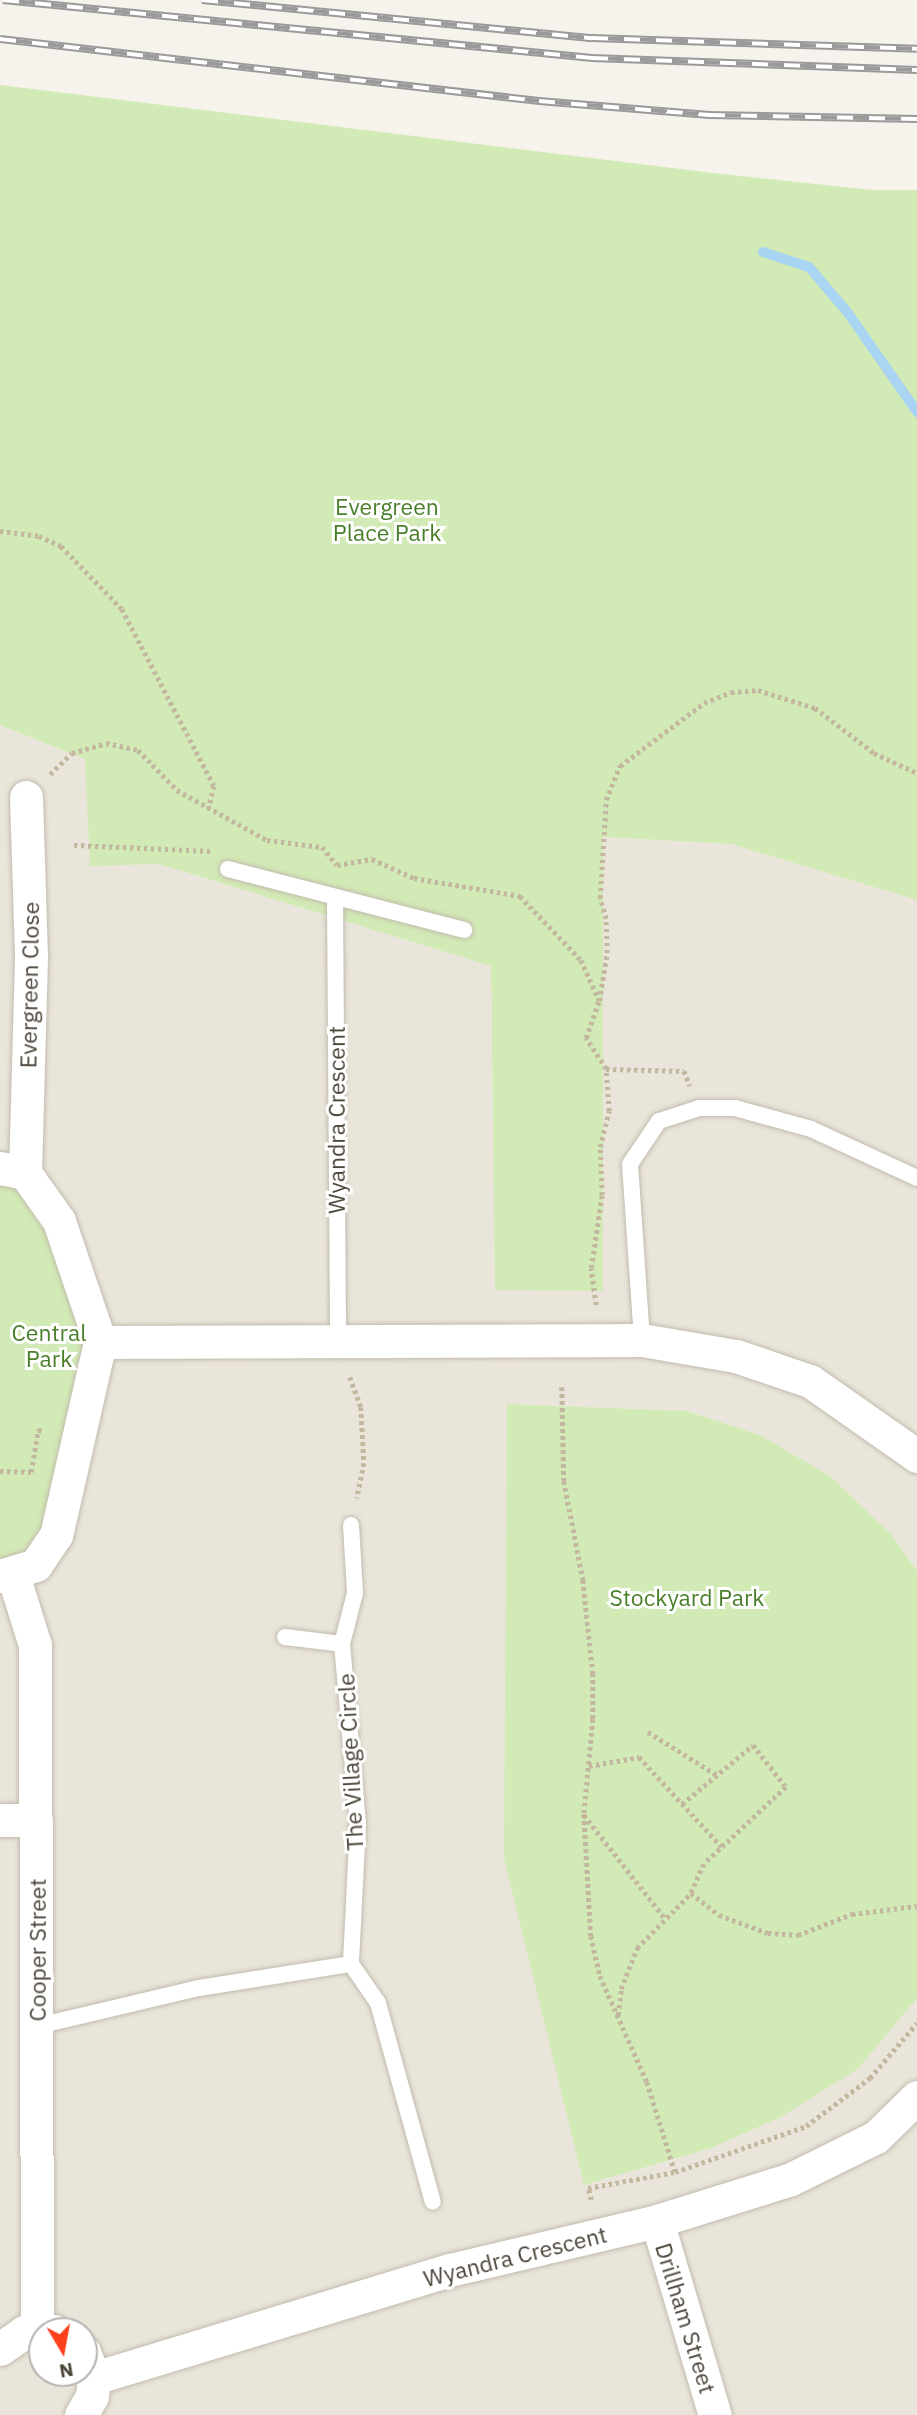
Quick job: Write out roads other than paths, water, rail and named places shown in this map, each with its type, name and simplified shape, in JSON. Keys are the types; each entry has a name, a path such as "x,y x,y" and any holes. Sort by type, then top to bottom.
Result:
{"street":[{"name":"Evergreen Close","path":"13,1170 32,956 26,797"},
{"path":"6,1576 36,1565 56,1535 100,1342 59,1221 13,1170"},
{"path":"100,1342 642,1340 736,1356 810,1381 917,1456"},
{"name":"Cooper Street","path":"6,1576 35,1637 38,2026 46,2317"},
{"path":"0,1820 36,1820"},
{"name":"Wyandra Crescent","path":"98,2363 450,2270 657,2221 791,2179 876,2137 917,2097"},
{"name":"Drillham Street","path":"657,2221 715,2415"},
{"path":"0,2349 16,2336 28,2334"},
{"name":"Wyandra Crescent","path":"81,2415 92,2396 91,2387"}],"lane":[{"path":"228,869 464,930"},
{"name":"Wyandra Crescent","path":"335,897 338,1343"},
{"path":"642,1340 630,1164 659,1122 699,1108 735,1108 811,1129 917,1178"},
{"name":"The Village Circle","path":"351,1525 355,1593 342,1644 358,1824 351,1964"},
{"name":"The Village Circle","path":"285,1637 342,1644"},
{"path":"38,2026 199,1988 351,1964 378,2003 433,2202"}],"waterway":[{"path":"763,252 809,267 848,313 917,412"}],"railway":[{"path":"3,0 592,58 917,70"},
{"path":"202,0 592,38 917,49"},
{"path":"0,39 539,101 709,115 917,119"}],"park label":[{"name":"Evergreen Place Park","path":"387,519"},
{"name":"Central Park","path":"49,1345"},
{"name":"Stockyard Park","path":"687,1597"}]}
